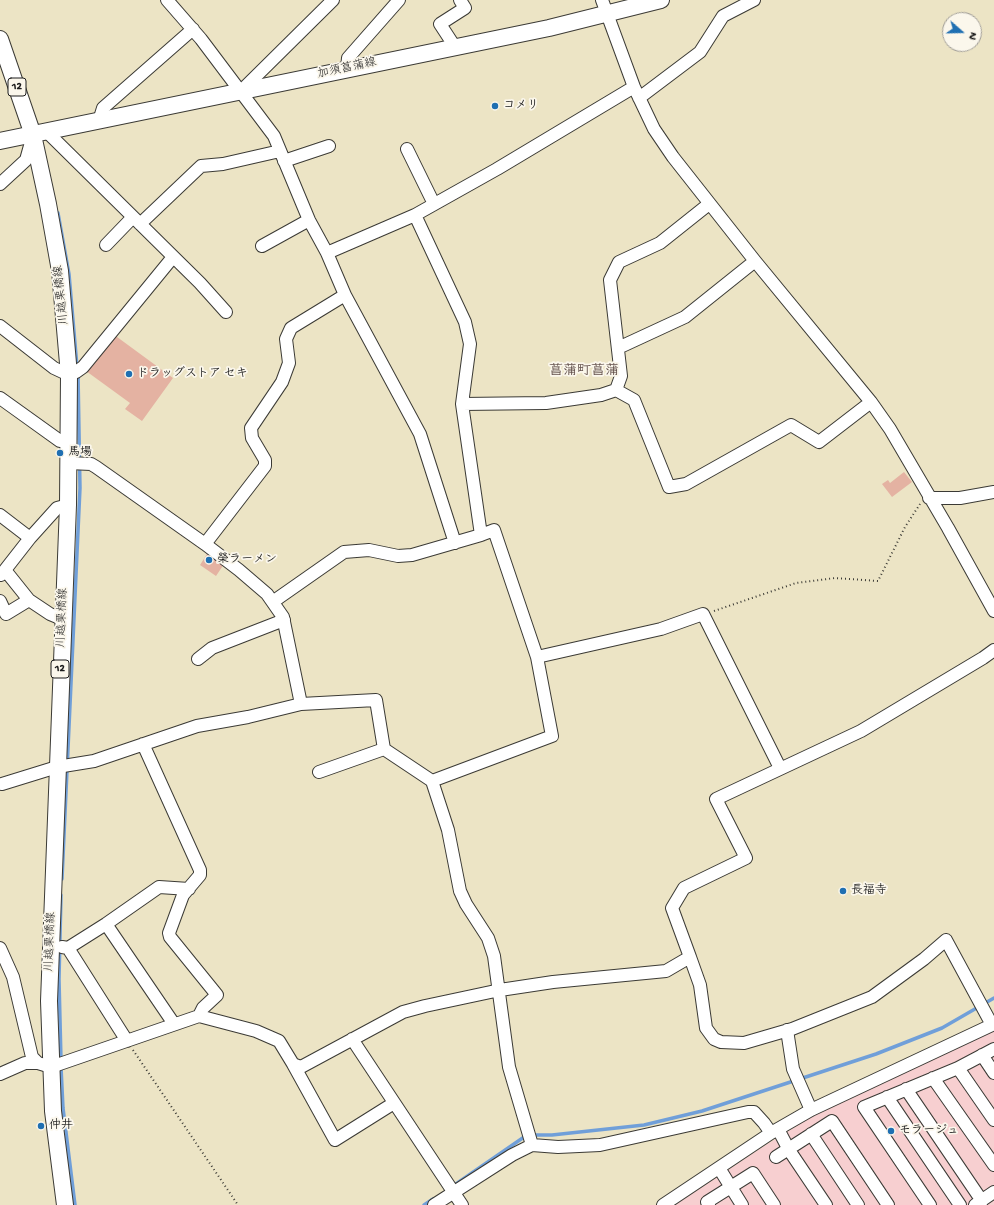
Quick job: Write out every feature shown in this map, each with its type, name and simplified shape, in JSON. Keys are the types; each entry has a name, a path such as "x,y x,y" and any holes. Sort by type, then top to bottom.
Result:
{"main road":[{"name":"加須菖蒲線","path":"0,141 455,47 605,7 661,0"},
{"name":"川越栗橋線","path":"0,39 40,133 60,271 69,374 68,505 44,1065 53,1111 65,1205"}],"street":[{"path":"167,0 193,29 274,136 309,220 327,253 345,295 420,434 455,543"},
{"path":"240,92 333,0"},
{"path":"347,69 348,58 399,0"},
{"path":"455,47 440,24 464,8 460,0"},
{"path":"327,253 415,214 636,93 700,52 723,16 754,0"},
{"path":"605,7 636,93 654,129 672,157 754,260 871,402 890,429 994,611"},
{"path":"99,121 104,108 193,29"},
{"path":"0,184 26,160 40,133 136,220 226,312"},
{"path":"106,245 201,166 282,156 329,146"},
{"path":"407,149 434,204"},
{"path":"616,390 621,376 610,280 619,262 660,244 709,204"},
{"path":"415,214 465,322 470,344 462,404 481,535"},
{"path":"262,246 309,220"},
{"path":"0,326 54,368 69,374 83,367 173,257"},
{"path":"618,348 685,317 754,260"},
{"path":"205,544 264,466 265,460 252,438 251,428 282,382 289,363 286,339 291,328 345,295"},
{"path":"462,404 546,403 601,395 616,390 634,400 669,487 686,484 791,425 819,442 871,402"},
{"path":"0,398 60,441 69,443"},
{"path":"69,463 90,464 96,467 205,544 239,570 274,601 284,620 301,704"},
{"path":"929,498 960,498 994,492"},
{"path":"62,619 50,614 29,600 3,573 30,538 57,508 68,505"},
{"path":"0,515 30,538"},
{"path":"274,601 344,552 369,550 398,556 412,555 494,530 536,656 552,736 432,781"},
{"path":"0,601 3,615 29,600"},
{"path":"536,656 661,629 703,614 780,768"},
{"path":"198,659 212,648 284,620"},
{"path":"663,1205 774,1131 811,1110 993,1025 946,940 924,959 872,997 787,1030 744,1043 721,1042 714,1039 706,1028 700,985 672,908 684,888 746,858 716,799 861,731 994,650"},
{"path":"1,786 57,767 94,761 197,726 248,717 301,704 376,700 384,749 432,781 448,830 460,891 466,904 488,938 494,956 500,990 509,1067 532,1145"},
{"path":"143,744 200,870 200,875 183,895 169,933 170,937 217,995 203,1008 199,1016"},
{"path":"319,772 384,749"},
{"path":"50,946 68,948 106,924 159,887 189,889"},
{"path":"106,924 174,1024"},
{"path":"0,948 13,977 32,1057 44,1065"},
{"path":"68,948 128,1041"},
{"path":"293,1064 301,1066 403,1012 500,990 552,982 666,971 690,956"},
{"path":"0,1074 25,1063 44,1065 128,1041 199,1016 256,1031 279,1041 335,1140 394,1103"},
{"path":"787,1030 793,1069 811,1110"},
{"path":"352,1040 462,1205"},
{"path":"930,1205 864,1107 958,1068 994,1049"},
{"path":"982,1055 994,1073"},
{"path":"958,1068 994,1120"},
{"path":"933,1078 994,1165"},
{"path":"906,1089 979,1203 994,1192"},
{"path":"887,1097 960,1205"},
{"path":"434,1205 532,1145 558,1147 600,1145 748,1112 754,1112 774,1131 789,1150 826,1205"},
{"path":"776,1157 832,1121 888,1205"},
{"path":"811,1134 858,1205"},
{"path":"719,1168 742,1205"},
{"path":"707,1204 753,1173 774,1205"}],"path":[{"path":"703,614 796,583 835,578 878,581 904,527 924,498 929,498"},
{"path":"128,1041 238,1205"}],"shaded area":[{"name":"モラージュ","path":"994,1030 994,1205 675,1205 764,1146 813,1116"}],"building":[{"path":"113,334 173,378 142,421 125,409 130,403 86,371"},
{"path":"904,472 912,482 892,497 882,484 888,480 890,483"},
{"path":"207,554 224,564 216,576 200,565"}],"waterway":[{"path":"58,213 69,274 77,367"},
{"path":"62,879 80,488 78,373"},
{"path":"61,895 59,979 61,1060"},
{"path":"453,1186 527,1135 552,1135 644,1125 702,1111 876,1054 942,1028 994,998"},
{"path":"61,1067 63,1108 75,1205"},
{"path":"424,1205 433,1199"}],"place":[{"name":"コメリ","path":"495,106"},
{"name":"ドラッグストア セキ","path":"129,374"},
{"name":"馬場","path":"60,453"},
{"name":"榮ラーメン","path":"209,560"},
{"name":"長福寺","path":"843,891"},
{"name":"仲井","path":"41,1126"},
{"name":"モラージュ","path":"891,1131"}],"district":[{"name":"菖蒲町菖蒲","path":"584,372"}]}
